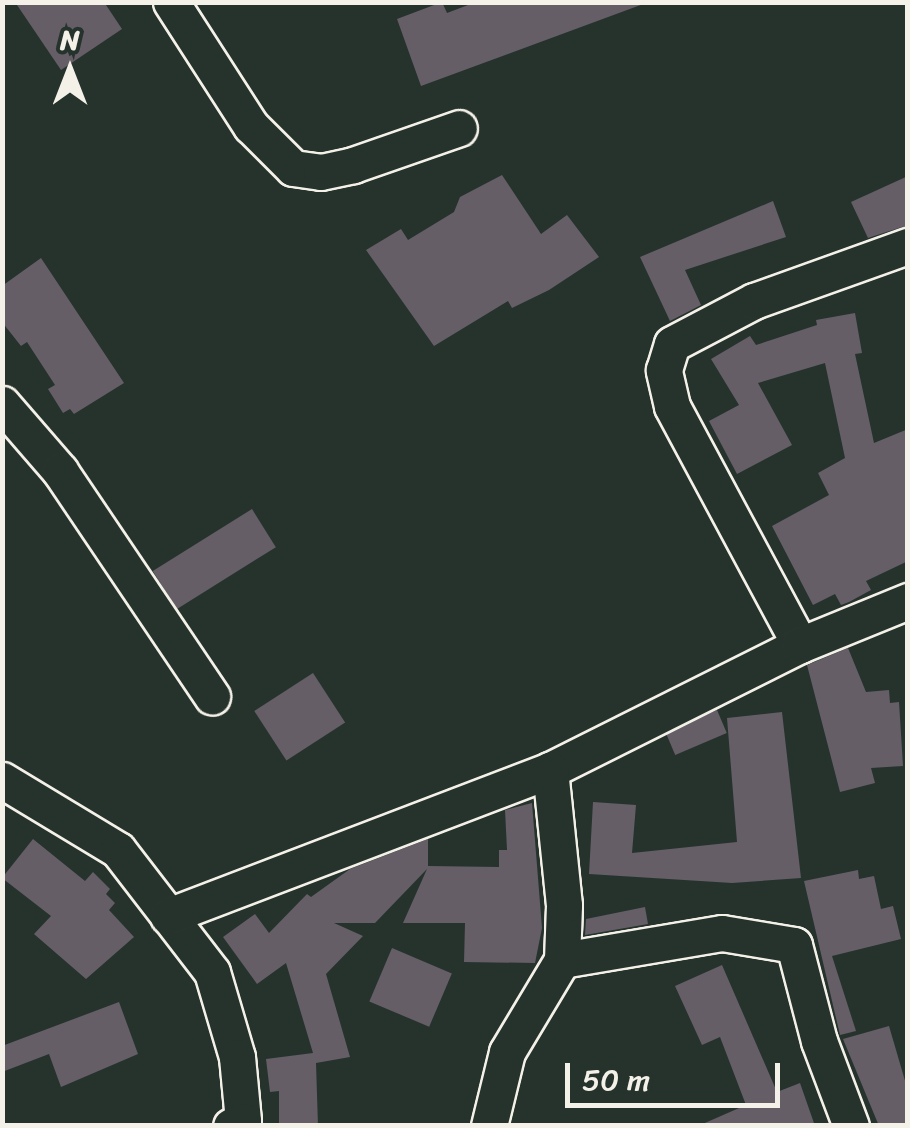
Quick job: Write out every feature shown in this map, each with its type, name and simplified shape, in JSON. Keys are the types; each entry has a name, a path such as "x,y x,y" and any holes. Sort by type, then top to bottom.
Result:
{"street":[{"path":"171,2 252,126 293,168 321,172 353,165 459,128"},
{"path":"800,645 672,406 664,370 672,344 754,301 908,246"},
{"path":"2,404 60,471 212,696"},
{"path":"168,916 550,770 800,645 908,602"},
{"path":"489,1126 506,1052 562,960 564,905 550,770"},
{"path":"2,780 118,850 212,972 237,1057 243,1121 231,1126"},
{"path":"562,960 722,933 794,944 819,1041 850,1126"}],"building":[{"path":"15,2 104,2 122,29 61,70"},
{"path":"442,2 447,13 476,2 646,3 421,86 397,19"},
{"path":"502,175 541,234 567,215 599,257 549,290 512,308 508,301 434,346 366,250 401,229 408,240 454,212 460,197"},
{"path":"908,176 908,225 868,238 851,202"},
{"path":"773,201 786,237 685,270 701,305 670,321 640,257"},
{"path":"41,258 124,383 74,414 70,409 63,413 48,389 55,385 27,342 21,346 2,322 2,286"},
{"path":"855,313 862,353 855,354 874,443 908,429 908,561 866,581 871,590 849,602 841,605 835,594 813,605 772,526 829,495 818,473 845,458 825,363 758,383 792,445 737,474 709,421 739,405 711,359 750,336 756,345 817,325 816,320"},
{"path":"252,509 276,547 177,609 153,571"},
{"path":"848,648 866,692 889,690 890,703 899,702 903,766 871,768 875,783 840,792 807,665"},
{"path":"313,673 345,722 286,761 254,711"},
{"path":"717,710 727,733 675,755 665,732"},
{"path":"782,712 801,878 732,883 589,874 593,802 636,805 632,853 737,842 727,718"},
{"path":"532,803 542,928 535,963 464,962 465,923 403,923 427,869 375,923 334,923 363,936 326,974 350,1057 316,1063 318,1126 279,1126 279,1091 270,1092 266,1059 313,1053 286,963 257,984 223,937 255,914 269,933 307,894 311,897 350,869 428,839 428,866 499,867 499,850 507,850 505,810"},
{"path":"33,839 85,881 93,872 110,889 106,894 115,903 109,910 134,937 86,979 34,934 51,916 2,878"},
{"path":"858,870 859,879 874,876 881,909 893,906 901,939 832,956 856,1031 840,1035 804,881"},
{"path":"645,907 648,924 585,935 586,919"},
{"path":"392,948 452,973 429,1027 369,1001"},
{"path":"722,965 777,1092 800,1083 815,1126 698,1126 746,1105 720,1037 702,1045 675,986"},
{"path":"119,1002 138,1054 61,1087 49,1054 2,1072 2,1046"},
{"path":"889,1026 908,1091 908,1126 879,1126 843,1039"}]}
